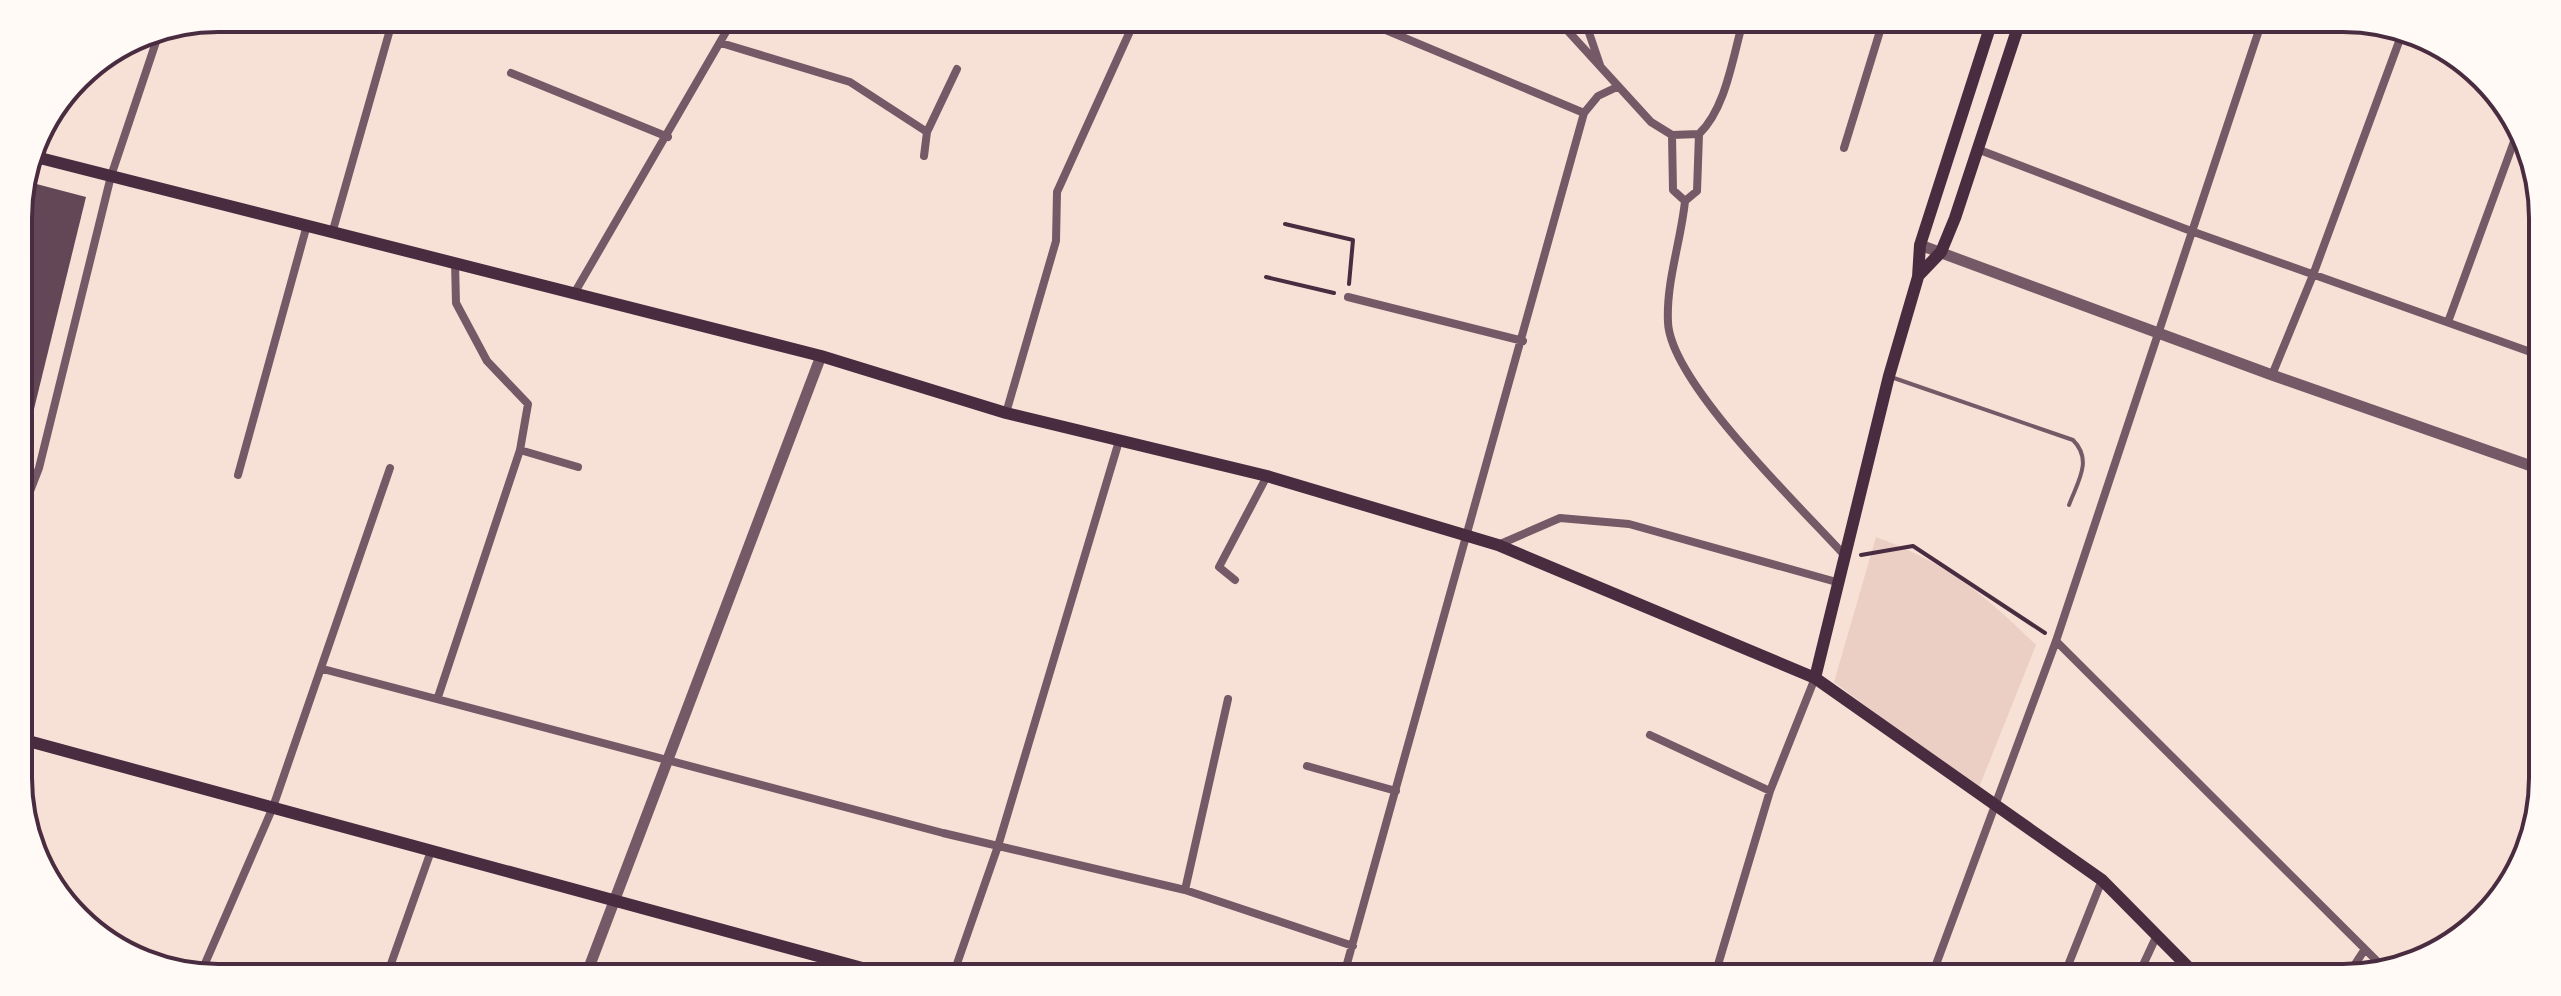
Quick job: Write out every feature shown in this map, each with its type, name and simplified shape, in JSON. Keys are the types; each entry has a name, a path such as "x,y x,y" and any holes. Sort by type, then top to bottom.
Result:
{"main road":[{"path":"1815,678 1841,583 1889,376 1918,277 1920,245 1988,32"},
{"path":"1918,277 1941,252 2016,32"},
{"path":"42,159 821,356 1006,413 1267,476 1498,545 1815,678 2102,880 2185,964"},
{"path":"32,742 848,964"}],"street":[{"path":"333,230 389,32"},
{"path":"575,292 727,32"},
{"path":"1006,413 1056,241 1057,192 1130,32"},
{"path":"1390,32 1584,113"},
{"path":"1569,32 1651,122 1672,135 1699,134 1709,124 1740,32"},
{"path":"1589,32 1600,66"},
{"path":"1844,148 1880,32"},
{"path":"1936,964 2056,641 2258,32"},
{"path":"2272,375 2313,275 2399,41"},
{"path":"32,486 111,176 156,43"},
{"path":"721,43 850,82 927,132"},
{"path":"924,156 927,132 957,69"},
{"path":"511,73 668,137"},
{"path":"1347,964 1584,113 1598,96 1617,87"},
{"path":"1699,134 1697,191 1685,201 1667,323 1678,359 1710,405 1847,557"},
{"path":"1672,135 1673,190 1685,201"},
{"path":"2448,322 2513,143"},
{"path":"1977,149 2191,231 2529,351"},
{"path":"238,475 307,225"},
{"path":"1920,245 2272,375 2529,465"},
{"path":"438,697 520,450 528,404 487,361 456,303 454,261"},
{"path":"1348,297 1523,341"},
{"path":"591,964 821,356"},
{"path":"957,964 998,846 1119,441"},
{"path":"520,450 578,467"},
{"path":"205,963 273,807 390,468"},
{"path":"1235,580 1219,567 1267,476"},
{"path":"1498,545 1560,518 1629,524 1841,583"},
{"path":"2056,641 2376,960"},
{"path":"323,669 998,846 1185,890 1353,946"},
{"path":"1718,964 1770,791 1815,678"},
{"path":"1185,890 1228,699"},
{"path":"1650,735 1770,791"},
{"path":"1307,766 1396,791"},
{"path":"391,964 431,851"},
{"path":"2069,964 2102,880"},
{"path":"2144,964 2157,935"},
{"path":"2355,964 2365,949"}],"lane":[{"path":"1889,376 2073,440 2083,450 2085,459 2069,505"}],"path":[{"path":"1266,277 1348,297 1353,240 1285,224"},
{"path":"1847,557 1913,546 2056,641"}],"shaded area":[{"path":"1876,537 1923,557 1962,581 2036,645 1978,790 1834,682"}],"building":[{"path":"36,184 86,197 32,417 32,206"}]}
